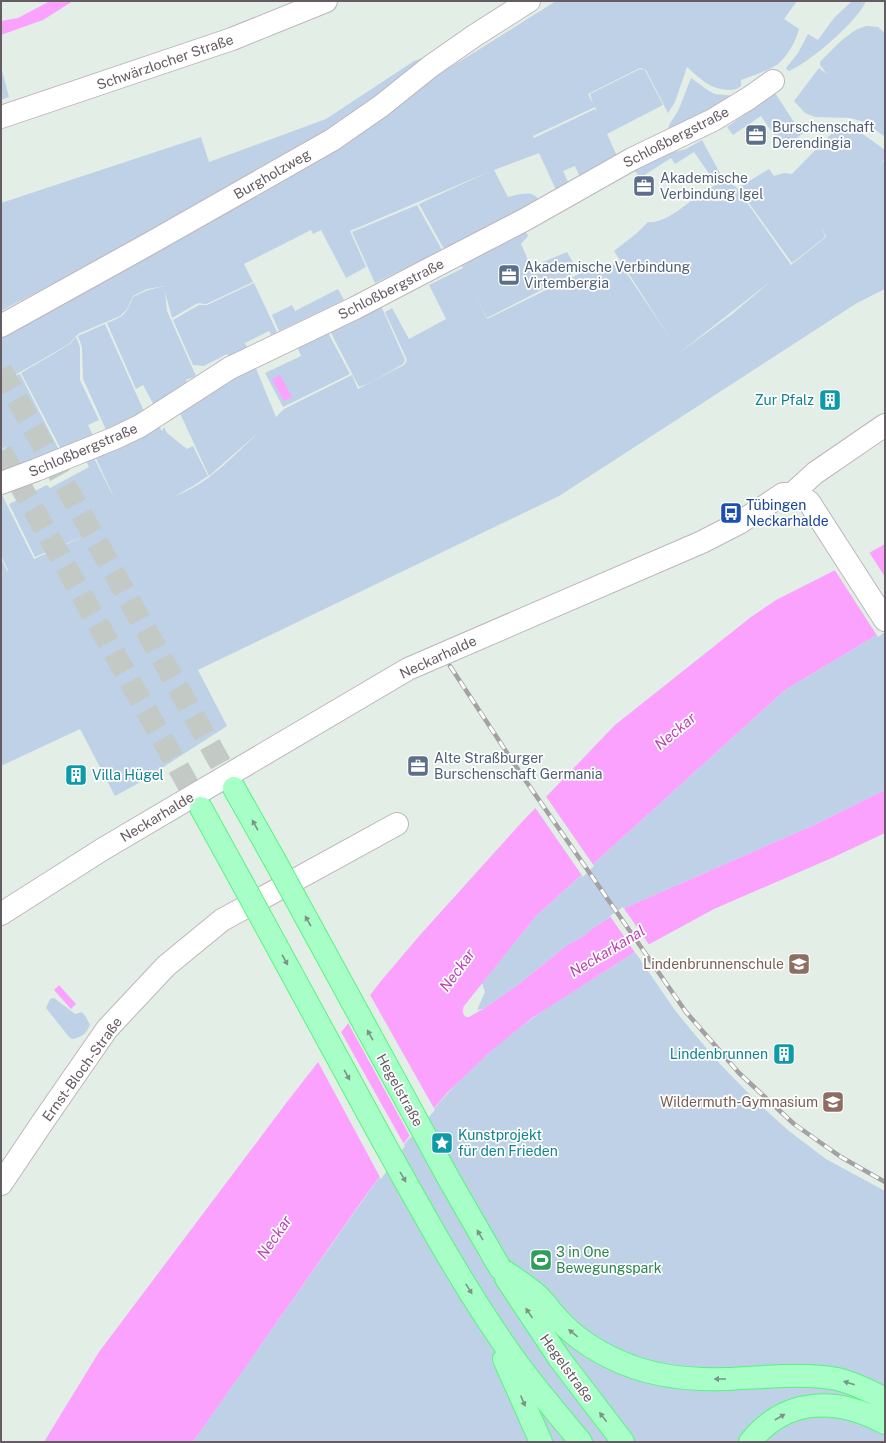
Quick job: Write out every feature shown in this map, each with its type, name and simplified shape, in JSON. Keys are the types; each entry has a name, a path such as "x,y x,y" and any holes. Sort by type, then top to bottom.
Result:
{"main road":[{"name":"Hegelstraße","path":"234,788 450,1181 500,1268 555,1352 623,1442"},
{"path":"201,808 384,1143 452,1262 484,1314 518,1364 581,1442"},
{"path":"500,1268 537,1295 559,1321 574,1334 606,1355 633,1367 656,1373 686,1378 725,1379 796,1375 824,1377 860,1387 885,1399"},
{"path":"484,1314 541,1442"},
{"path":"750,1442 769,1423 784,1414 810,1406 822,1405 852,1409 885,1423"}],"street":[{"name":"Schwärzlocher Straße","path":"1,117 232,39 326,1"},
{"name":"Burgholzweg","path":"1,326 332,140 443,58 529,1"},
{"name":"Schloßbergstraße","path":"1,483 122,435 140,426 230,368 355,308 526,219 632,159 713,120 773,81"},
{"name":"Neckarhalde","path":"1,914 110,845 408,669 702,542 739,523 783,494 800,498 815,473 885,426"},
{"path":"800,498 885,620"},
{"name":"Ernst-Bloch-Straße","path":"1,1184 107,1029 166,966 222,920 397,824"}],"shaded area":[{"path":"556,1 797,1 784,19 799,29 794,43 788,52 775,66 741,80 741,86 737,89 731,90 716,88 701,79 687,67 675,102 668,113 646,70 640,68 588,94 593,104 590,94 640,69 645,70 663,105 607,134 617,156 580,177 575,166 563,171 569,184 556,190 539,153 494,170 508,197 520,194 529,194 533,195 539,200 444,249 419,204 491,171 350,231 366,267 346,278 321,230 313,234 311,230 244,264 253,282 206,304 198,303 172,318 165,292 167,311 196,376 186,380 188,387 156,409 143,385 136,389 107,323 124,314 129,307 133,297 148,290 165,286 147,289 133,296 127,309 120,316 78,334 69,344 15,375 1,379 1,338 475,52","holes":["595,107 598,114 595,109 534,138 533,136"]},
{"path":"852,1 866,1 853,20 832,40 809,59 789,71 787,70 786,68 798,53 808,34 818,40 834,18"},
{"path":"868,26 878,27 885,33 885,137 865,122 850,118 815,117 805,113 794,101 819,68 827,74 820,65 820,62 842,40 855,30"},
{"path":"435,54 331,130 146,235 1,311 1,203 201,137 209,162 326,119 414,61"},
{"path":"1,67 9,97 1,100"},
{"path":"691,78 715,94 736,96 668,130 669,125 679,109"},
{"path":"775,93 796,125 813,126 783,148 761,116 733,135 727,127"},
{"path":"830,127 853,127 885,150 885,159 879,165 885,160 885,289 857,303 559,496 198,670 227,726 137,784 115,796 80,729 1,766 1,558 7,571 8,570 1,556 1,493 34,559 89,534 35,557 9,504 47,485 50,488 89,467 86,461 93,456 115,500 95,456 161,424 160,428 162,431 164,427 167,433 187,449 193,446 208,476 175,496 187,491 210,476 231,459 260,431 209,476 178,409 255,366 276,417 284,409 352,375 358,389 404,365 407,360 385,312 392,308 409,339 446,319 429,285 463,268 461,264 525,230 528,236 521,244 531,267 567,252 578,271 487,318 475,295 487,319 597,265 600,271 619,262 670,338 614,251 637,233 648,222 658,221 668,217 710,188 719,184 728,183 736,187 791,265 826,237 822,228 825,237 792,263 738,188 769,169 774,176 784,173 792,174 832,133","holes":["771,281 731,315 679,353"]},
{"path":"702,140 722,177 715,182 694,152 675,164 671,158 640,178 632,167 645,159 686,149"},
{"path":"417,205 442,250 375,283 352,232"},
{"path":"254,283 277,332 271,335 269,331 245,343 248,349 230,359 227,354 204,366 193,365 173,320 199,305 207,305"},
{"path":"338,289 344,300 279,331 272,315 292,305 295,311"},
{"path":"381,306 405,360 403,364 372,382 359,387 329,329"},
{"path":"105,324 146,416 108,434 83,379 82,347 78,336"},
{"path":"326,329 350,374 283,407 265,373 301,356 296,343"},
{"path":"76,337 80,347 80,380 99,420 88,425 95,440 63,453 21,373 70,344"},
{"path":"20,374 61,454 22,468 15,459 13,460 6,447 1,450 1,381"},
{"path":"885,630 885,790 814,825 627,907 566,946 519,984 483,1009 477,1010 485,992 482,983 536,916 785,690"},
{"path":"635,952 674,1009 696,1036 720,1064 759,1104 789,1131 826,1159 885,1191 885,1442 193,1442 367,1195 405,1144 446,1095 491,1051 525,1024 561,999"},
{"path":"54,998 75,1014 82,1012 86,1017 90,1025 83,1035 72,1039 69,1037 46,1008 50,999"}],"water":[{"path":"50,1 73,1 43,20 1,35 1,21 18,18"},
{"path":"280,375 292,397 284,401 272,379"},
{"path":"885,544 885,630 785,690 536,916 464,1006 463,1014 466,1017 469,1017 483,1009 519,984 566,946 627,907 814,825 885,790 885,833 834,857 714,909 635,952 532,1018 491,1051 447,1093 407,1139 361,1202 193,1442 44,1442 99,1352 287,1102 381,981 420,935 521,823 615,725 751,617 776,600"},
{"path":"59,985 76,1004 71,1009 54,990"}],"pier":[{"path":"869,552 885,577 885,632 878,637 834,569"},
{"path":"545,795 594,866 583,877 534,806"},
{"path":"623,907 650,946 636,954 610,916"},
{"path":"369,993 435,1110 411,1138 347,1021"},
{"path":"340,1030 405,1146 381,1179 317,1060"}],"tunnel":[{"path":"1,370 234,788"},
{"path":"1,451 201,808"}],"railway":[{"path":"450,666 521,774 686,1012 739,1073 794,1124 841,1157 885,1182"}],"place":[{"name":"Burschenschaft Derendingia","path":"756,135"},
{"name":"Akademische Verbindung Igel","path":"644,186"},
{"name":"Akademische Verbindung Virtembergia","path":"509,275"},
{"name":"Zur Pfalz","path":"830,400"},
{"name":"Tübingen Neckarhalde","path":"731,513"},
{"name":"Alte Straßburger Burschenschaft Germania","path":"418,766"},
{"name":"Villa Hügel","path":"76,775"},
{"name":"Lindenbrunnenschule","path":"799,964"},
{"name":"Lindenbrunnen","path":"784,1054"},
{"name":"Wildermuth-Gymnasium","path":"833,1102"},
{"name":"Kunstprojekt für den Frieden","path":"442,1143"},
{"name":"3 in One Bewegungspark","path":"541,1260"}],"water label":[{"name":"Neckar","path":"675,731"},
{"name":"Neckarkanal","path":"607,951"},
{"name":"Neckar","path":"457,970"},
{"name":"Neckar","path":"274,1237"}]}
